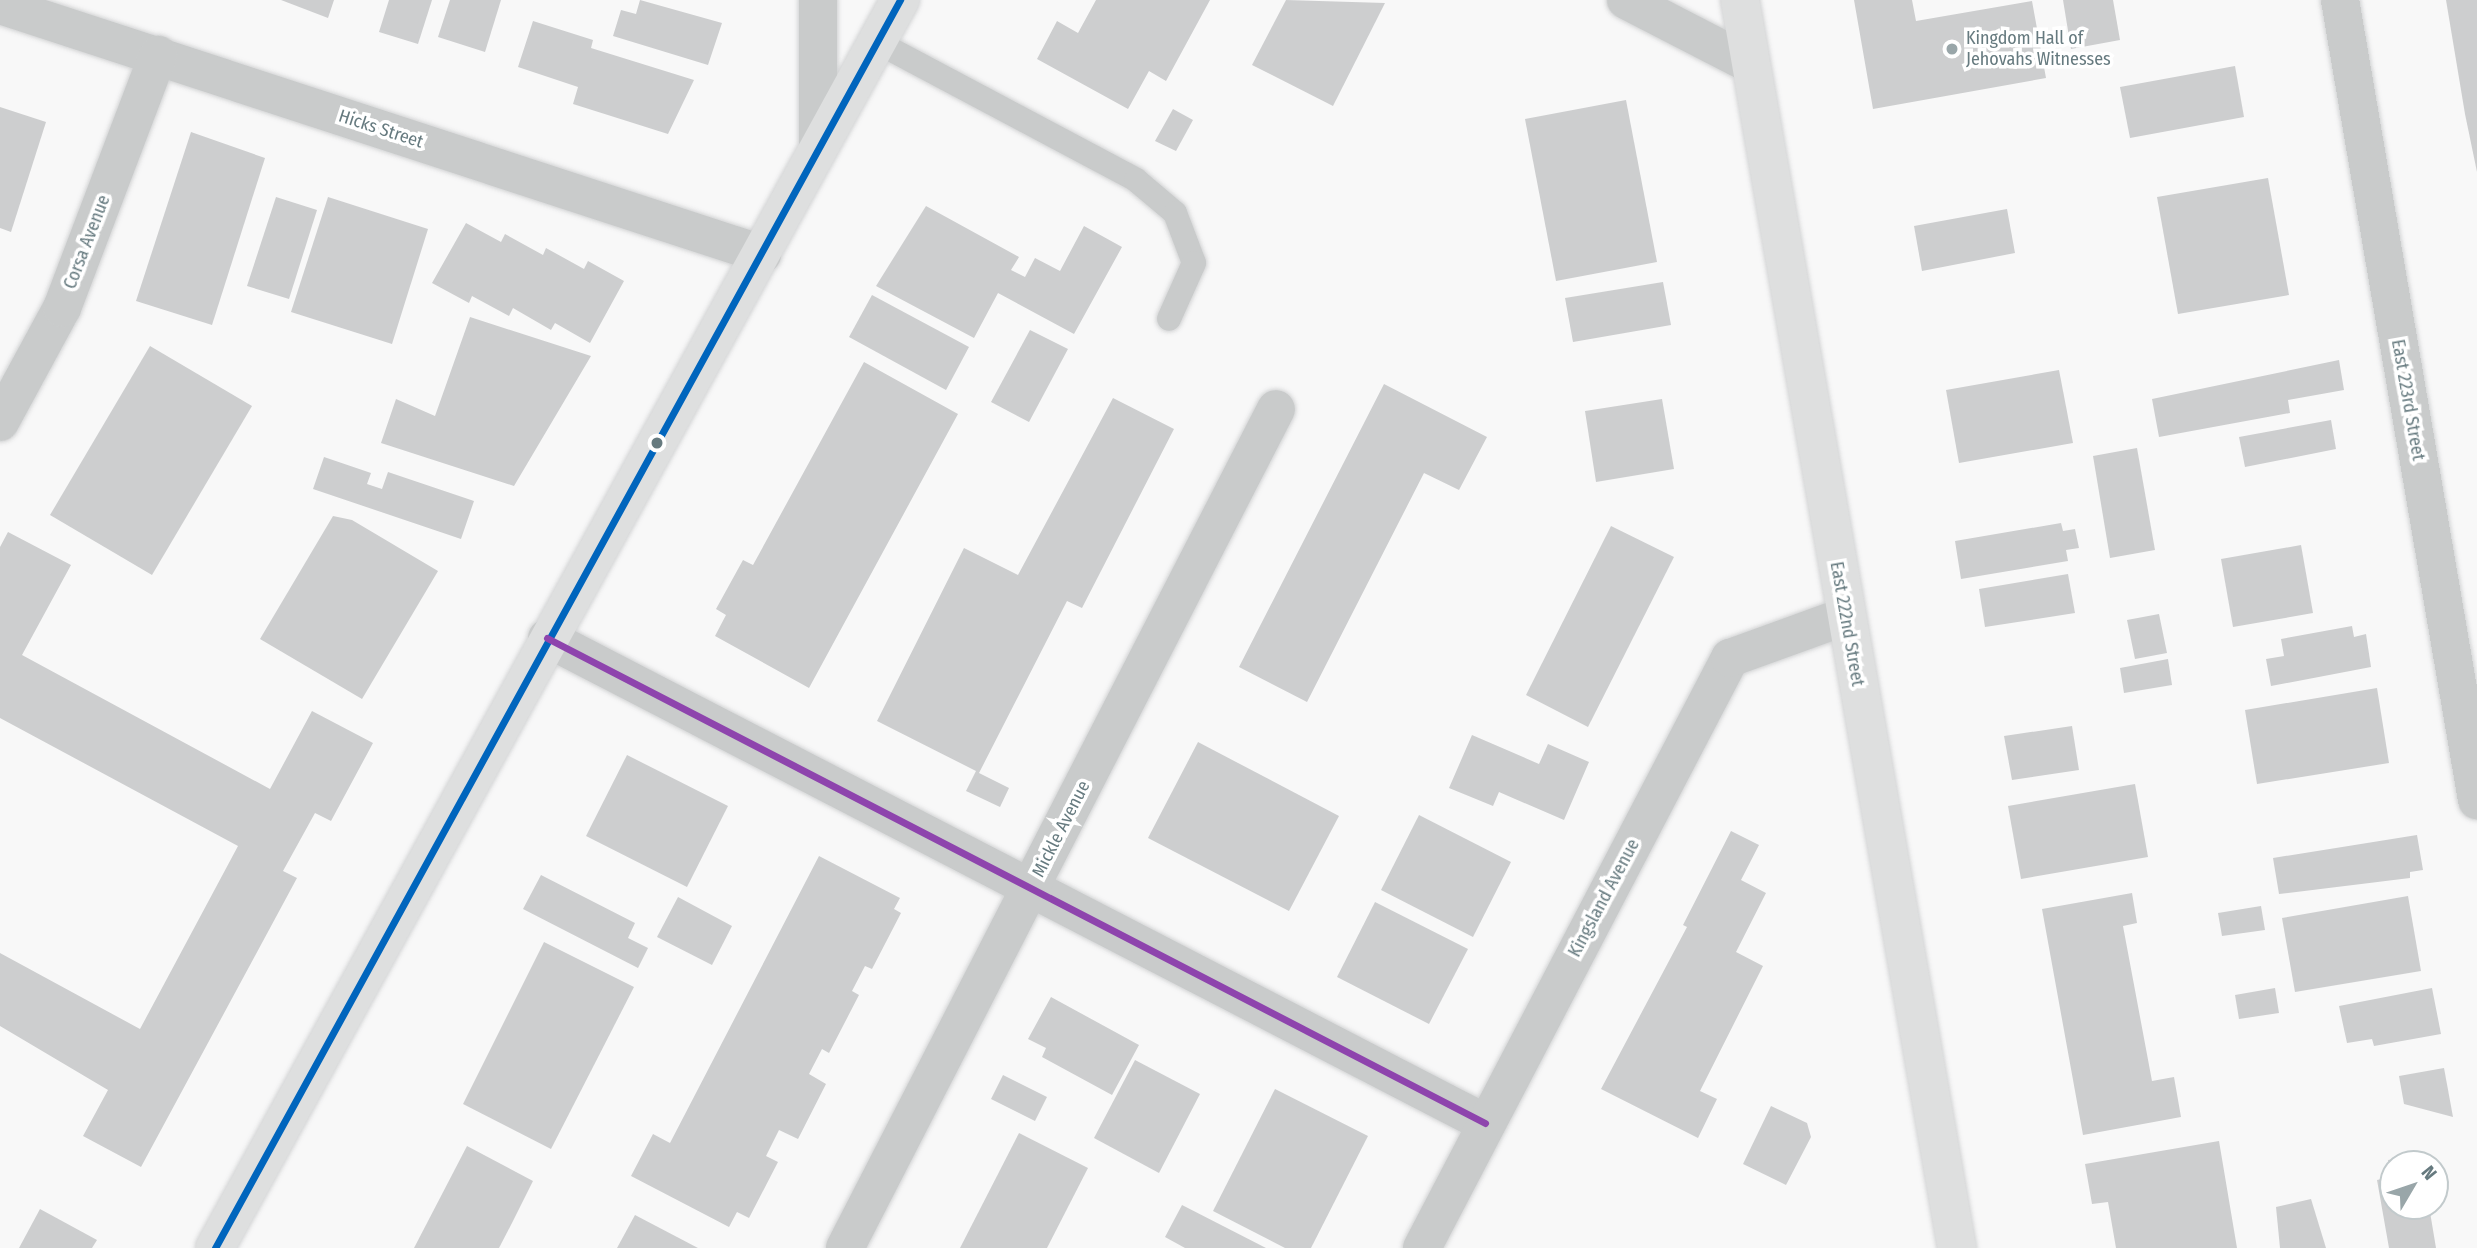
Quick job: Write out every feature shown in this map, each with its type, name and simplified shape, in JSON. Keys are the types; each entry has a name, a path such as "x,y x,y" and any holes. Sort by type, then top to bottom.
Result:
{"street":[{"path":"818,0 818,146"},
{"path":"215,1248 547,638 762,254 818,146 900,0"},
{"path":"1626,0 1750,64"},
{"name":"East 222nd Street","path":"1740,0 1957,1248"},
{"name":"East 223rd Street","path":"2340,0 2477,800"},
{"name":"Hicks Street","path":"0,5 762,254"},
{"name":"Corsa Avenue","path":"0,422 62,308 158,55"},
{"name":"Mickle Avenue","path":"845,1248 1276,409"},
{"name":"Kingsland Avenue","path":"1422,1248 1730,658 1846,616"},
{"path":"547,638 1029,890 1485,1123"}],"lane":[{"path":"877,42 1136,180 1175,214 1194,263 1170,319"}],"building":[{"path":"281,0 334,0 328,18"},
{"path":"389,0 432,0 418,44 379,32"},
{"path":"450,0 501,0 485,52 438,37"},
{"path":"640,0 722,23 708,65 613,36 621,10 636,14"},
{"path":"1096,0 1210,0 1166,81 1149,71 1128,109 1037,59 1057,21 1078,33"},
{"path":"1286,0 1385,3 1333,106 1252,65"},
{"name":"Kingdom Hall of Jehovahs Witnesses","path":"1854,0 1912,0 1916,21 2032,1 2046,78 1873,109"},
{"path":"2063,0 2113,0 2120,40 2071,49"},
{"path":"2446,0 2477,0 2477,172 2465,114"},
{"path":"533,21 593,40 591,48 694,80 668,134 573,104 578,87 518,67"},
{"path":"2235,66 2244,117 2130,138 2120,87"},
{"path":"1626,100 1657,262 1556,281 1525,119"},
{"path":"0,107 46,122 11,232 0,228"},
{"path":"1173,109 1193,120 1176,151 1155,141"},
{"path":"191,132 265,158 212,325 136,301"},
{"path":"2268,178 2289,295 2178,314 2157,197"},
{"path":"276,197 317,210 289,299 247,286"},
{"path":"328,197 428,229 392,344 291,312"},
{"path":"926,206 1019,257 1011,270 1025,277 1035,258 1060,271 1084,226 1122,247 1074,334 998,293 974,338 876,286"},
{"path":"2007,209 2015,253 1922,271 1914,226"},
{"path":"466,223 501,242 505,234 543,255 546,248 584,269 588,261 624,281 590,343 555,323 551,330 513,308 509,316 472,296 469,303 432,283"},
{"path":"1663,282 1671,325 1573,342 1565,298"},
{"path":"872,295 969,347 946,390 849,337"},
{"path":"470,317 591,356 514,486 381,443 396,399 435,416"},
{"path":"1030,330 1068,349 1029,422 991,402"},
{"path":"150,346 252,406 152,575 50,515"},
{"path":"2339,360 2344,390 2288,400 2290,413 2159,437 2152,399"},
{"path":"864,362 958,414 809,688 715,636 726,615 716,609 743,560 753,565"},
{"path":"2059,370 2073,443 1959,463 1946,390"},
{"path":"1384,384 1487,437 1459,490 1424,473 1307,702 1239,667"},
{"path":"1113,398 1174,429 1082,608 1067,601 979,773 1009,788 1000,807 966,791 976,771 877,721 964,548 1018,575"},
{"path":"1662,399 1674,469 1596,482 1585,411"},
{"path":"2331,420 2336,449 2245,467 2239,437"},
{"path":"2137,448 2155,550 2110,558 2093,456"},
{"path":"324,457 371,473 367,484 382,489 388,472 474,501 461,539 313,489"},
{"path":"333,516 352,520 438,571 362,699 260,639"},
{"path":"2061,523 2063,531 2075,529 2079,548 2066,550 2068,561 1961,579 1955,541"},
{"path":"1611,526 1674,557 1588,727 1526,695"},
{"path":"8,532 71,565 22,655 270,789 312,711 373,743 331,821 315,813 283,871 297,878 141,1167 83,1136 108,1090 0,1026 0,953 140,1029 238,846 0,718 0,547"},
{"path":"2301,545 2313,613 2233,627 2221,559"},
{"path":"2068,574 2075,613 1985,627 1979,589"},
{"path":"2159,614 2167,653 2135,659 2127,620"},
{"path":"2352,626 2354,637 2366,634 2371,667 2271,686 2266,659 2284,656 2281,639"},
{"path":"2168,659 2172,685 2124,693 2120,668"},
{"path":"2377,688 2389,763 2257,784 2245,710"},
{"path":"2072,726 2079,770 2012,780 2004,736"},
{"path":"1472,735 1539,764 1548,744 1589,762 1564,820 1499,792 1493,806 1449,788"},
{"path":"1198,742 1339,816 1289,911 1148,838"},
{"path":"627,755 728,806 687,887 586,836"},
{"path":"2135,784 2148,857 2021,879 2008,806"},
{"path":"1419,815 1511,862 1473,937 1381,890"},
{"path":"1731,831 1759,845 1741,880 1766,893 1736,952 1763,966 1700,1091 1717,1099 1698,1138 1601,1089 1687,927 1683,925"},
{"path":"2417,835 2423,870 2410,872 2410,878 2279,894 2273,858"},
{"path":"819,856 900,898 894,909 901,913 872,969 865,966 852,991 859,995 829,1053 822,1049 809,1074 826,1084 798,1139 779,1130 766,1156 778,1162 749,1218 737,1212 729,1227 631,1176 653,1134 670,1143"},
{"path":"541,875 635,923 628,938 648,948 638,968 523,909"},
{"path":"2132,893 2137,923 2123,926 2152,1081 2174,1077 2181,1117 2083,1135 2042,909"},
{"path":"2408,896 2421,971 2295,992 2282,918"},
{"path":"678,897 732,926 712,965 657,937"},
{"path":"1375,902 1468,949 1429,1024 1337,977"},
{"path":"2261,906 2265,930 2222,936 2218,913"},
{"path":"544,942 634,987 551,1149 463,1104"},
{"path":"2275,988 2279,1013 2239,1019 2235,995"},
{"path":"2432,988 2441,1034 2374,1046 2372,1039 2347,1043 2339,1006"},
{"path":"1051,997 1139,1045 1112,1095 1042,1057 1046,1048 1028,1039"},
{"path":"1135,1060 1200,1094 1159,1173 1094,1138"},
{"path":"2444,1068 2453,1117 2404,1104 2399,1076"},
{"path":"1003,1075 1047,1097 1035,1121 991,1099"},
{"path":"1275,1089 1368,1136 1311,1248 1285,1248 1213,1211"},
{"path":"1771,1106 1807,1123 1811,1137 1786,1185 1743,1164"},
{"path":"1019,1133 1088,1168 1047,1248 960,1248"},
{"path":"2219,1141 2237,1248 2116,1248 2108,1202 2092,1204 2085,1164"},
{"path":"467,1146 533,1181 499,1248 414,1248"},
{"path":"2311,1199 2326,1248 2280,1248 2276,1207"},
{"path":"1182,1205 1266,1248 1185,1248 1165,1237"},
{"path":"40,1209 97,1240 92,1248 19,1248"},
{"path":"635,1215 698,1248 617,1248"},
{"path":"2384,1220 2431,1220 2436,1248 2389,1248"}],"transit line":[{"path":"215,1248 900,0"},
{"path":"547,638 1485,1123"}],"place":[{"name":"Kingdom Hall of Jehovahs Witnesses","path":"1952,49"}]}
